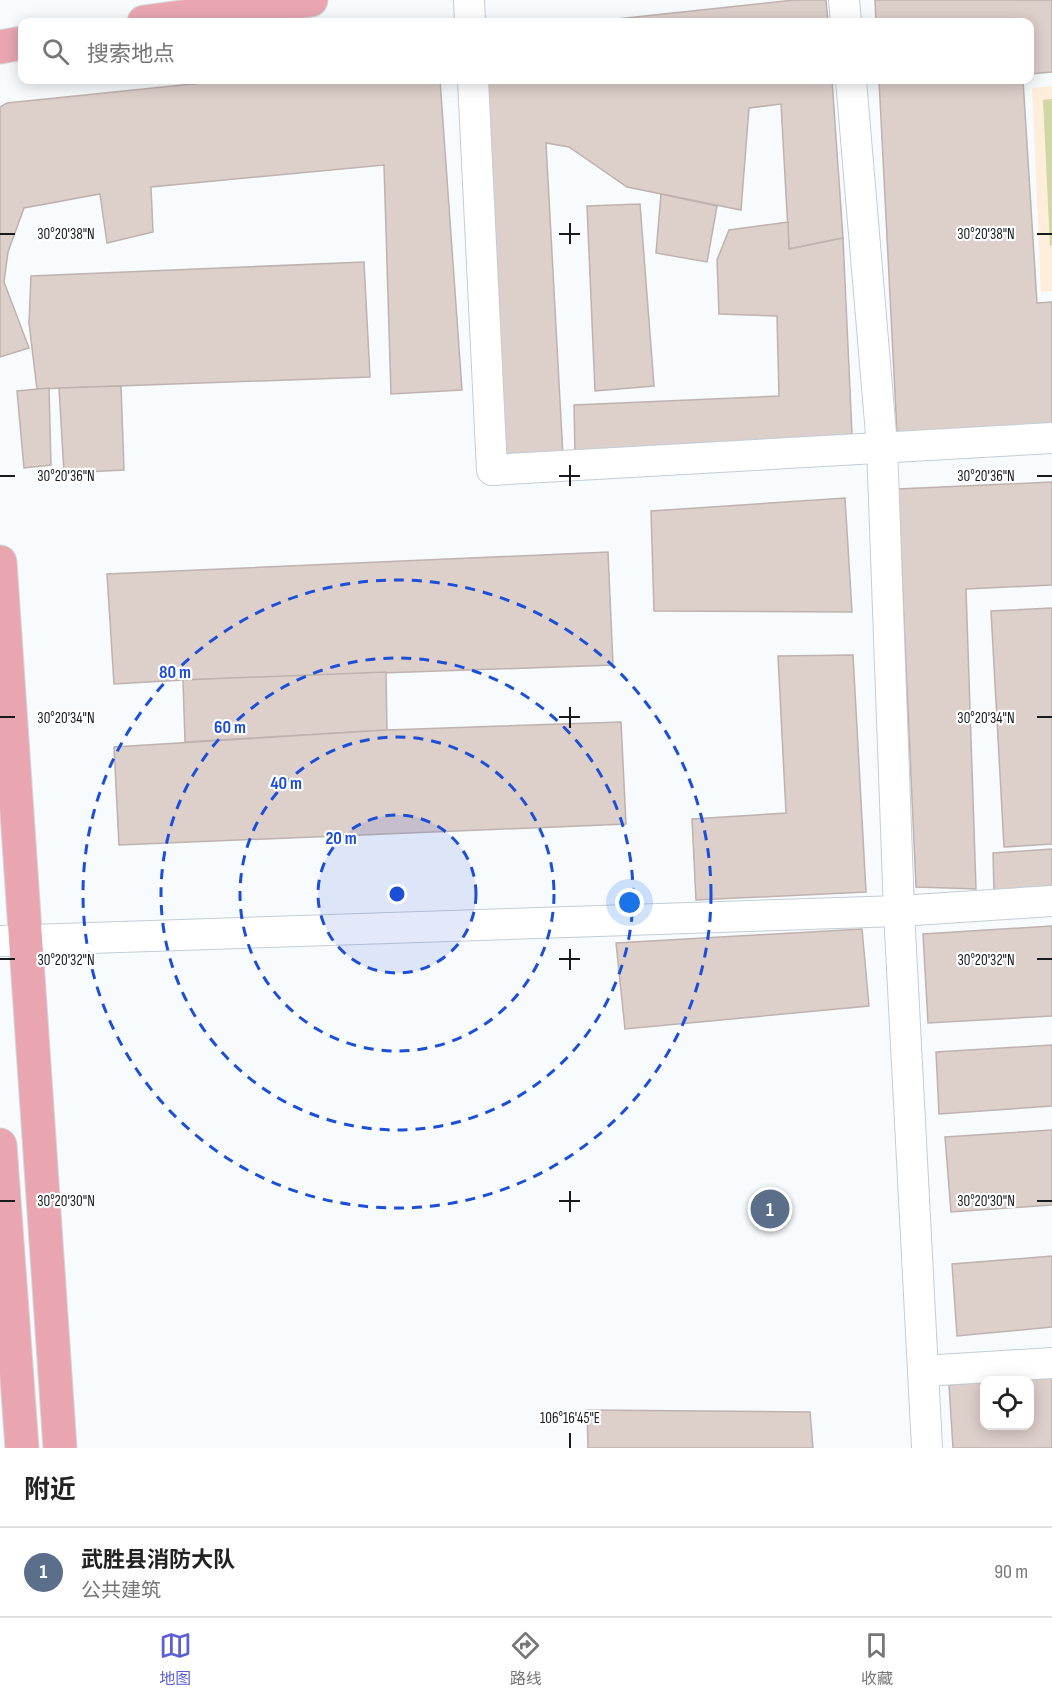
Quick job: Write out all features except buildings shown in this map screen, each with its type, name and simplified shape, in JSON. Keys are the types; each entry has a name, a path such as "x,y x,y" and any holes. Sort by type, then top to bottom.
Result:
{"main road":[{"path":"174,18 311,0"},
{"path":"0,47 18,44"},
{"path":"0,562 13,940 60,1448"},
{"path":"0,1145 22,1448"}],"street":[{"path":"469,0 470,18"},
{"path":"844,0 846,18"},
{"path":"473,84 492,470 1052,438"},
{"path":"851,84 882,446 899,911 927,1448"},
{"path":"13,940 899,911 1052,901"},
{"path":"923,1371 1052,1363"}],"shaded area":[{"path":"1052,86 1052,291 1041,292 1032,88"}],"green space":[{"path":"1052,99 1052,245 1050,246 1043,100"}],"place":[{"name":"武胜县消防大队","path":"770,1209"}]}
